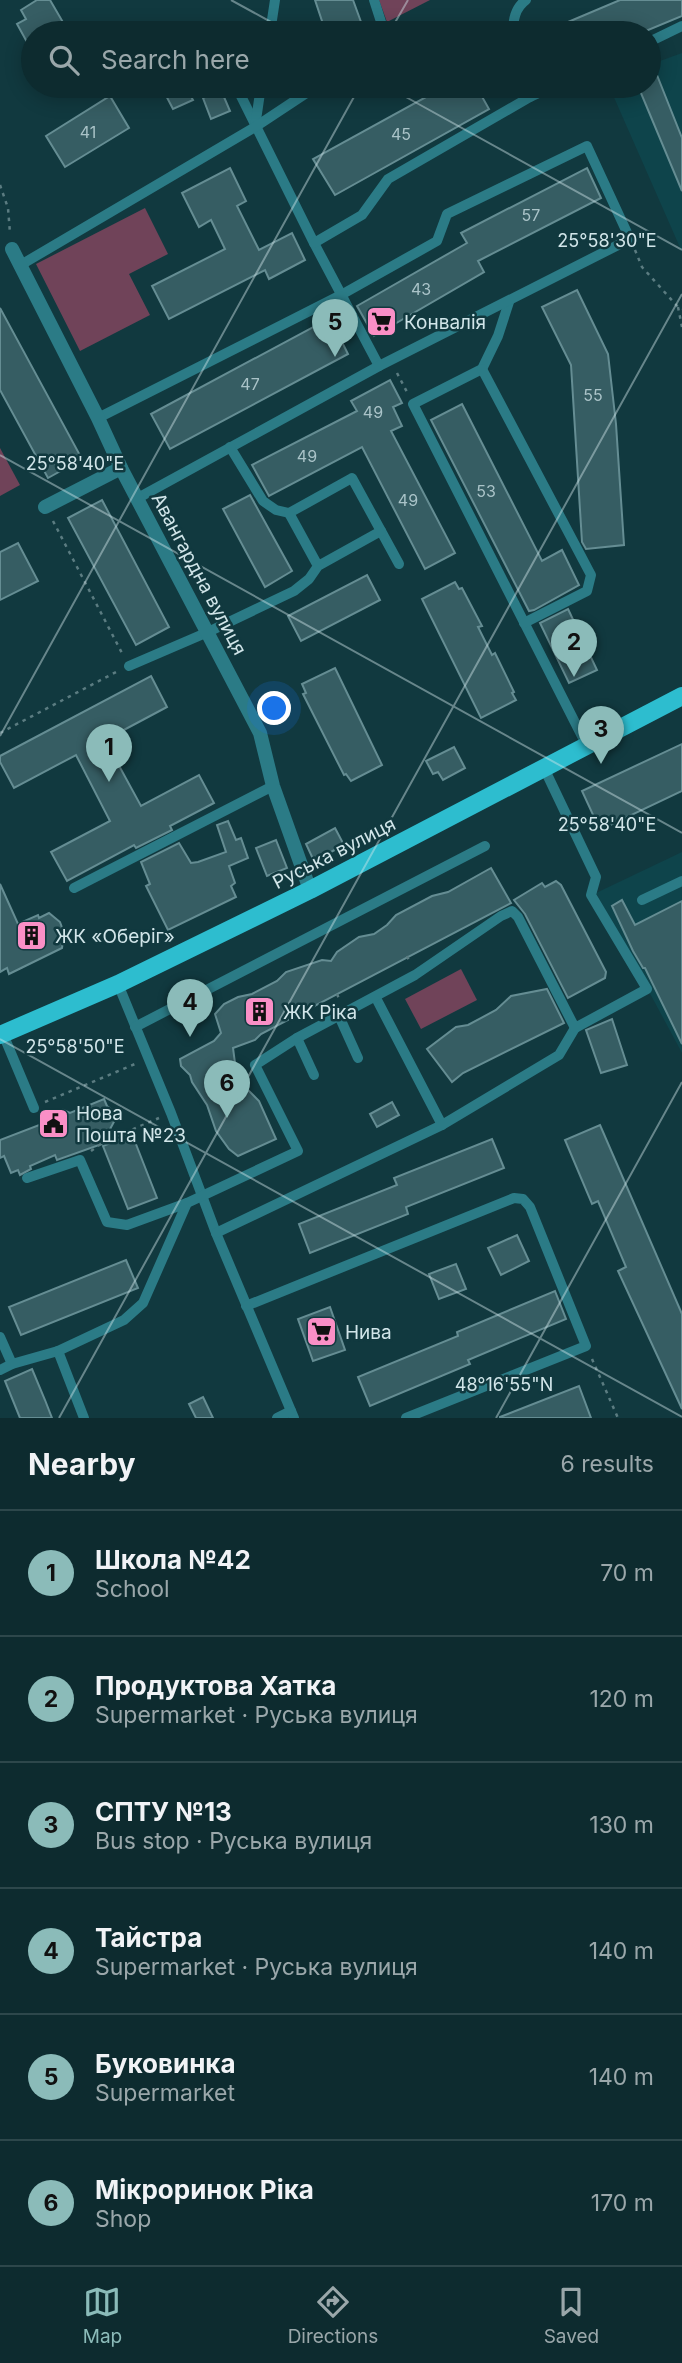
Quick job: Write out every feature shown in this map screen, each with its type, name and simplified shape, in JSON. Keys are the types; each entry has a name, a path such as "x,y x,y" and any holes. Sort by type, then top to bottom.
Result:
{"main road":[{"name":"Руська вулиця","path":"1,1035 118,984 310,890 682,696"}],"street":[{"name":"Авангардна вулиця","path":"12,249 121,468 260,733 273,786 310,890"},
{"path":"46,507 121,468"}],"lane":[{"path":"272,21 275,0"},
{"path":"374,0 381,21"},
{"path":"513,21 519,5 526,0"},
{"path":"661,36 682,26"},
{"path":"242,98 379,366"},
{"path":"255,127 259,98"},
{"path":"19,266 255,127 299,98"},
{"path":"314,243 362,215 388,179 528,98"},
{"path":"98,418 341,295 436,241 447,214 587,146 631,239 379,366 138,498"},
{"path":"509,302 498,337 482,369 413,404 587,746"},
{"path":"482,369 591,575 587,591 524,623"},
{"path":"230,447 263,501 276,510 289,513 352,478 399,564"},
{"path":"289,513 318,566"},
{"path":"129,666 294,591 309,579 318,566 381,531"},
{"path":"216,1233 442,1125 559,1055 575,1028 647,989 591,895 596,877 544,768"},
{"path":"74,888 273,786"},
{"path":"135,1027 485,846"},
{"path":"642,900 682,881"},
{"path":"27,1178 80,1160 107,1222 127,1225 187,1203 298,1151 256,1065 297,1038 415,975 512,911 518,917 575,1028"},
{"path":"118,984 216,1233 292,1415 277,1418"},
{"path":"376,998 442,1125"},
{"path":"339,1016 358,1058"},
{"path":"1,1035 34,1108"},
{"path":"297,1038 314,1075"},
{"path":"246,1306 514,1198 523,1199 530,1207 586,1346 406,1418"},
{"path":"0,1370 58,1351 124,1320 143,1303 187,1203"},
{"path":"0,1337 12,1364"},
{"path":"58,1351 84,1418"}],"path":[{"path":"0,185 8,208 12,249"},
{"path":"631,239 642,267 680,308 682,327"},
{"path":"391,361 413,404"},
{"path":"0,733 129,666 46,507"},
{"path":"44,1102 149,1058"},
{"path":"117,1136 171,1113"},
{"path":"586,1346 618,1418"}],"shaded area":[{"path":"379,0 430,0 389,21"},
{"path":"682,53 682,252 614,98 661,98 661,61"},
{"path":"145,208 168,254 129,274 150,315 80,351 36,264"},
{"path":"0,448 20,485 0,496"},
{"path":"682,852 682,1053 596,893"},
{"path":"461,969 477,1000 421,1029 405,999"}],"building":[{"path":"37,0 50,0 62,21 22,21 26,19 21,10"},
{"path":"315,0 353,0 361,21 322,21"},
{"path":"620,0 682,0 682,16 661,25 661,21 570,21"},
{"path":"661,85 682,138 682,191 643,98 661,98"},
{"path":"107,98 111,98 129,128 65,167 46,136"},
{"path":"167,98 193,100 173,109"},
{"path":"203,98 224,98 230,111 211,119"},
{"path":"424,98 483,98 489,109 335,195 313,159"},
{"path":"230,168 246,201 237,206 259,250 292,233 305,260 269,279 265,270 169,319 152,286 225,249 211,220 199,227 182,193"},
{"path":"587,168 601,198 478,261 484,272 374,336 357,306 467,243 461,233"},
{"path":"577,290 608,354 616,424 624,545 586,549 582,542 571,365 542,307"},
{"path":"0,308 82,459 48,478 0,390"},
{"path":"330,318 348,354 170,449 151,414"},
{"path":"390,380 402,403 393,407 402,426 391,431 455,553 425,569 362,447 269,496 252,465 357,411 351,401"},
{"path":"462,404 542,561 562,550 579,585 534,610 529,611 431,420"},
{"path":"250,495 292,571 265,587 223,509"},
{"path":"102,500 169,627 136,645 68,518"},
{"path":"18,543 38,581 0,600 0,552"},
{"path":"367,575 380,600 301,641 288,616"},
{"path":"455,582 459,589 462,588 482,626 478,627 492,655 495,653 516,700 481,718 422,599"},
{"path":"568,609 597,670 569,683 540,623"},
{"path":"335,668 382,765 351,781 344,775 303,694 306,693 302,684"},
{"path":"151,676 167,707 105,740 141,806 199,775 214,803 170,826 172,830 136,848 134,845 67,881 51,852 110,821 76,755 14,788 0,762 0,756"},
{"path":"682,744 682,791 600,830 582,791"},
{"path":"454,747 465,768 443,780 438,772 433,774 426,761"},
{"path":"228,821 236,840 241,838 248,858 229,866 235,883 231,886 236,897 168,930 146,886 150,884 141,862 179,843 191,863 226,852 217,825"},
{"path":"335,828 344,845 314,861 306,844"},
{"path":"276,840 287,868 267,876 256,848"},
{"name":"ЖК Ріка","path":"491,868 511,903 261,1034 255,1040 233,1048 236,1071 243,1085 259,1101 276,1139 238,1156 229,1149 216,1131 207,1105 190,1075 181,1066 180,1059 214,1041 221,1033 215,1014 224,1004 252,994 277,981 286,972 322,960 331,961 337,952 359,937 374,934 396,915 432,896 448,892"},
{"path":"556,881 561,885 606,972 605,978 568,998 525,914 514,900 542,883 545,887"},
{"name":"ЖК «Оберіг»","path":"0,884 18,924 49,913 60,922 64,933 62,948 9,974 7,968 0,972"},
{"path":"622,900 635,925 682,901 682,1044 612,906"},
{"path":"547,989 564,1023 463,1073 452,1082 427,1049 456,1027 468,1025 496,1010 511,996"},
{"path":"612,1019 627,1065 601,1073 586,1030"},
{"path":"104,1099 107,1106 115,1112 116,1118 102,1144 57,1160 55,1155 30,1166 31,1169 20,1175 18,1170 11,1173 4,1156 0,1158 0,1140 55,1119 63,1110 70,1113"},
{"path":"392,1102 399,1115 377,1127 370,1114"},
{"path":"600,1125 682,1314 682,1409 618,1271 626,1267 598,1201 592,1204 565,1140"},
{"path":"132,1134 157,1198 128,1209 103,1146"},
{"path":"492,1139 504,1168 406,1207 408,1214 310,1253 299,1224 397,1185 394,1178"},
{"path":"517,1235 529,1261 501,1275 488,1248"},
{"path":"126,1260 138,1288 21,1335 9,1307"},
{"path":"456,1264 466,1289 439,1299 429,1274"},
{"path":"555,1291 566,1319 468,1360 470,1364 370,1406 358,1377 458,1336 457,1332"},
{"path":"330,1307 345,1350 313,1361 298,1319"},
{"path":"32,1369 52,1418 20,1418 5,1381"},
{"path":"579,1386 591,1418 500,1418 500,1417"},
{"path":"203,1397 213,1418 196,1418 189,1404"}],"place":[{"name":"Конвалія","path":"381,322"},
{"name":"Буковинка","path":"335,357"},
{"name":"Продуктова Хатка","path":"574,677"},
{"name":"СПТУ №13","path":"601,764"},
{"name":"Школа №42","path":"109,782"},
{"name":"ЖК «Оберіг»","path":"32,936"},
{"name":"ЖК Ріка","path":"260,1012"},
{"name":"Тайстра","path":"190,1037"},
{"name":"Мікроринок Ріка","path":"227,1118"},
{"name":"Нова Пошта №23","path":"53,1124"},
{"name":"Нива","path":"322,1332"}]}
